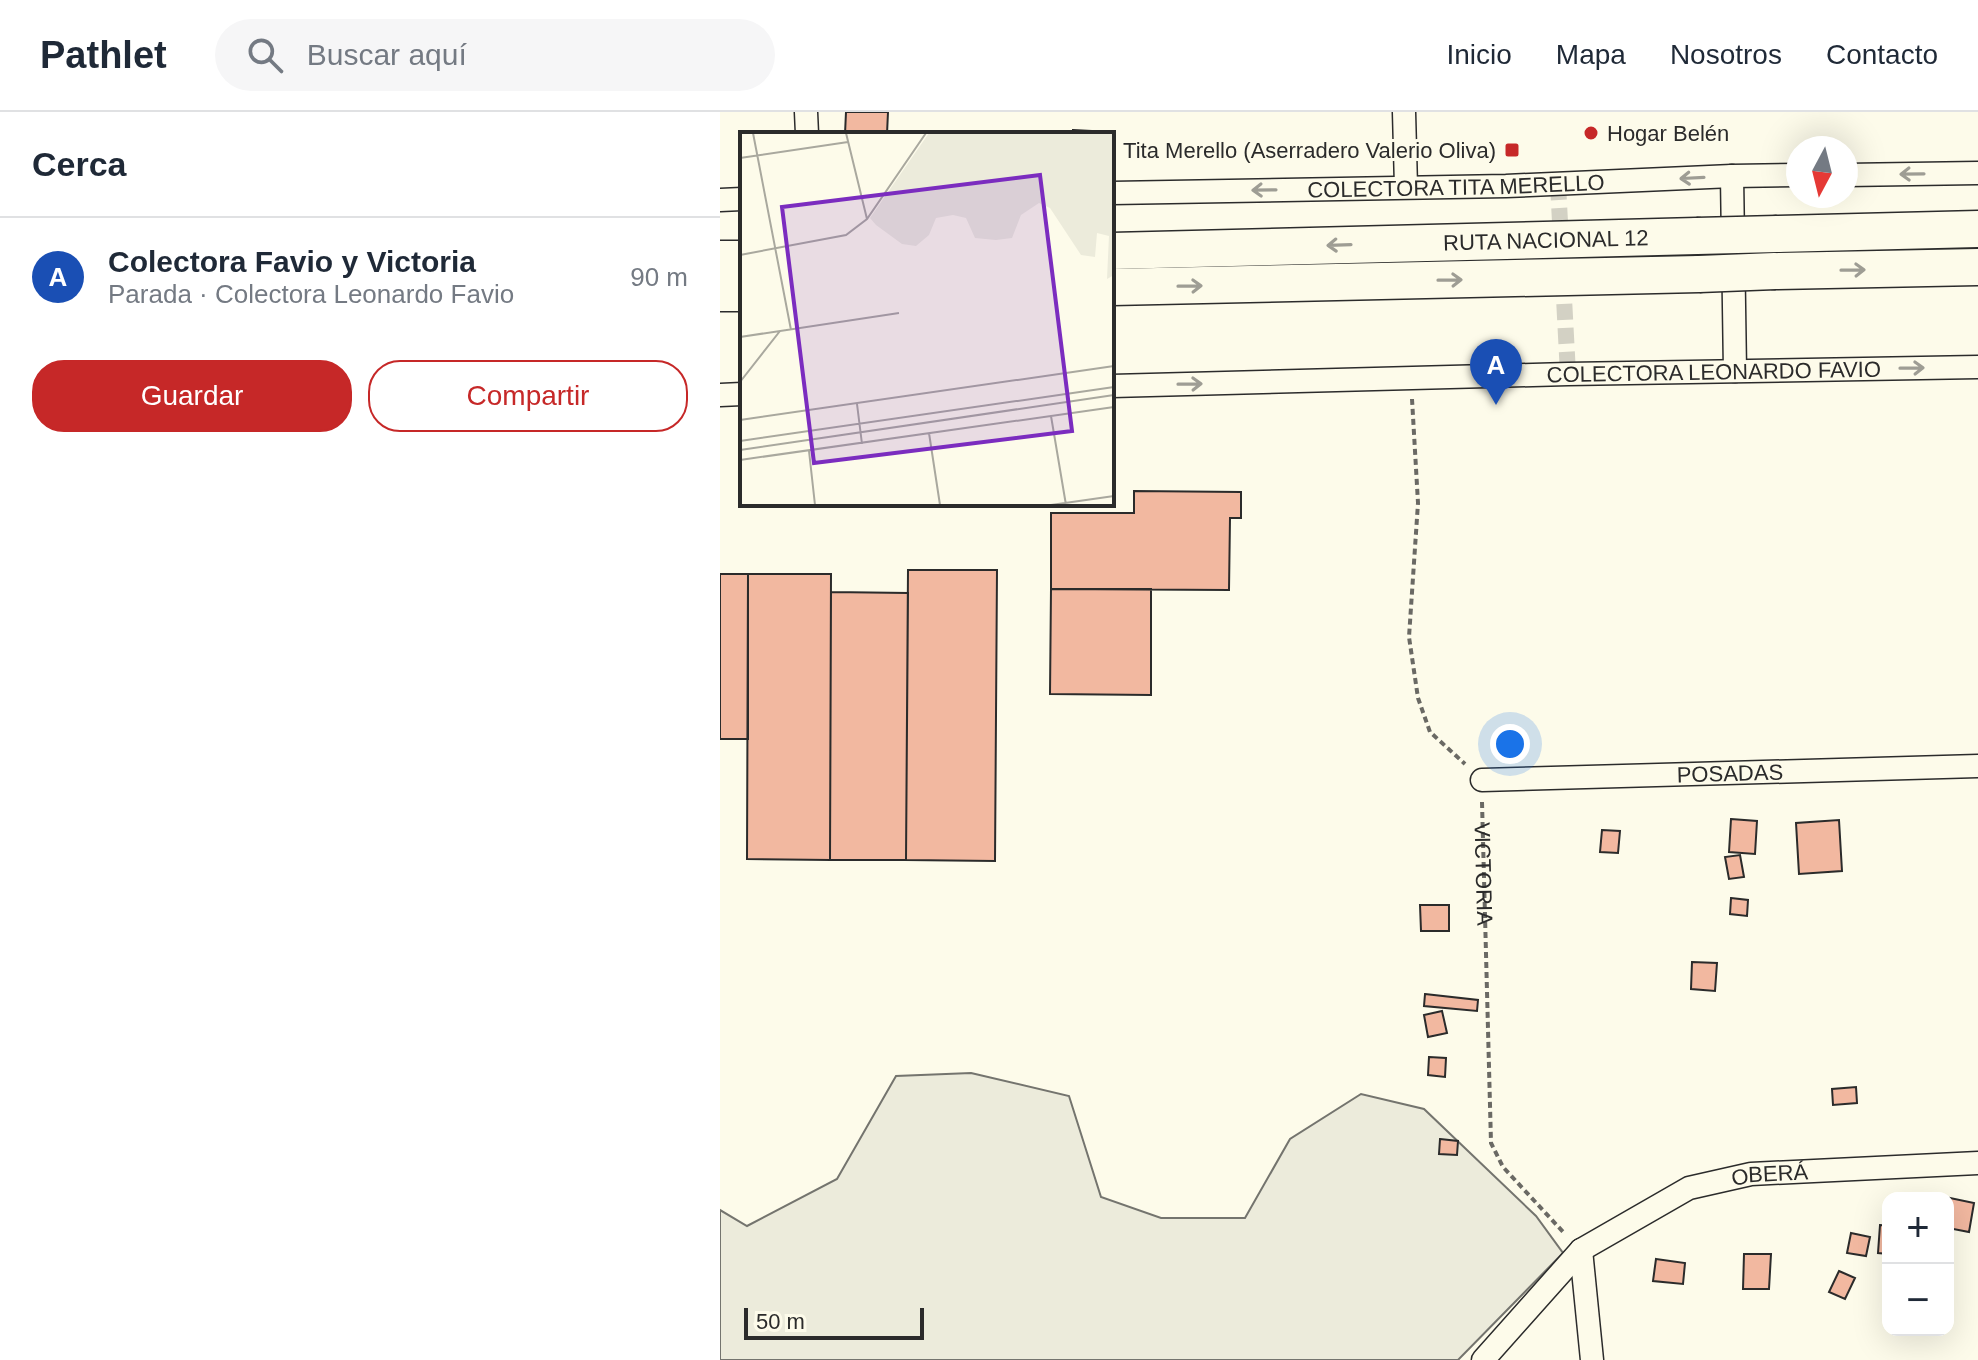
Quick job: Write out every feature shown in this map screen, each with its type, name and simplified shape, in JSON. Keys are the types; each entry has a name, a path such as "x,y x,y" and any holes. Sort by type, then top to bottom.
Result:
{"highway":[{"name":"RUTA NACIONAL 12","path":"1114,251 1978,229"},
{"name":"RUTA NACIONAL 12","path":"1114,287 1978,267"}],"street":[{"path":"806,112 807,132"},
{"path":"1404,112 1406,187"},
{"path":"1858,175 1978,173"},
{"name":"COLECTORA TITA MERELLO","path":"1114,193 1519,185 1786,175"},
{"path":"1732,176 1735,371"},
{"path":"720,200 740,199"},
{"name":"COLECTORA LEONARDO FAVIO","path":"1114,386 1978,367"},
{"path":"720,395 740,394"},
{"name":"POSADAS","path":"1482,780 1978,766"},
{"name":"OBERÁ","path":"1483,1360 1581,1250 1689,1188 1751,1174 1978,1163"},
{"path":"1581,1250 1592,1360"}],"path":[{"path":"1414,379 1412,408 1418,503 1409,637 1418,698 1430,732 1482,780"},
{"name":"VICTORIA","path":"1482,780 1491,1143 1503,1167 1581,1250"}],"shaded area":[{"path":"971,1073 1069,1096 1101,1197 1161,1218 1245,1218 1290,1139 1361,1094 1424,1109 1536,1216 1563,1253 1458,1360 720,1360 720,1210 747,1226 837,1179 896,1076"}],"building":[{"path":"846,112 888,112 887,132 845,132"},
{"path":"1134,491 1241,492 1241,518 1230,518 1229,590 1051,589 1051,513 1134,513"},
{"path":"908,570 997,570 995,861 906,860"},
{"path":"720,574 748,574 748,739 720,739"},
{"path":"748,574 831,574 830,860 747,859"},
{"path":"1051,589 1151,589 1151,695 1050,694"},
{"path":"831,592 908,593 906,860 830,860"},
{"path":"1731,819 1757,821 1755,854 1729,852"},
{"path":"1839,820 1842,871 1799,874 1796,823"},
{"path":"1602,830 1620,831 1618,853 1600,852"},
{"path":"1740,855 1744,877 1729,879 1725,857"},
{"path":"1731,898 1748,900 1747,916 1730,914"},
{"path":"1420,905 1449,905 1449,931 1421,931"},
{"path":"1692,962 1717,963 1715,991 1691,989"},
{"path":"1425,994 1478,1000 1477,1011 1424,1006"},
{"path":"1442,1011 1447,1033 1428,1037 1424,1015"},
{"path":"1429,1057 1446,1058 1445,1077 1428,1075"},
{"path":"1856,1087 1857,1103 1833,1105 1832,1089"},
{"path":"1440,1139 1458,1141 1457,1155 1439,1154"},
{"path":"1954,1199 1974,1203 1969,1232 1954,1229"},
{"path":"1880,1225 1882,1253 1878,1253"},
{"path":"1851,1233 1870,1237 1866,1256 1847,1253"},
{"path":"1744,1254 1771,1254 1769,1289 1743,1289"},
{"path":"1656,1259 1685,1263 1683,1284 1653,1281"},
{"path":"1839,1271 1855,1278 1845,1299 1829,1292"}],"tunnel":[{"path":"1558,184 1568,374"}],"place":[{"name":"Hogar Belén","path":"1591,133"},
{"name":"Tita Merello (Aserradero Valerio Oliva)","path":"1512,150"},
{"name":"Colectora Favio y Victoria","path":"1496,405"}]}
